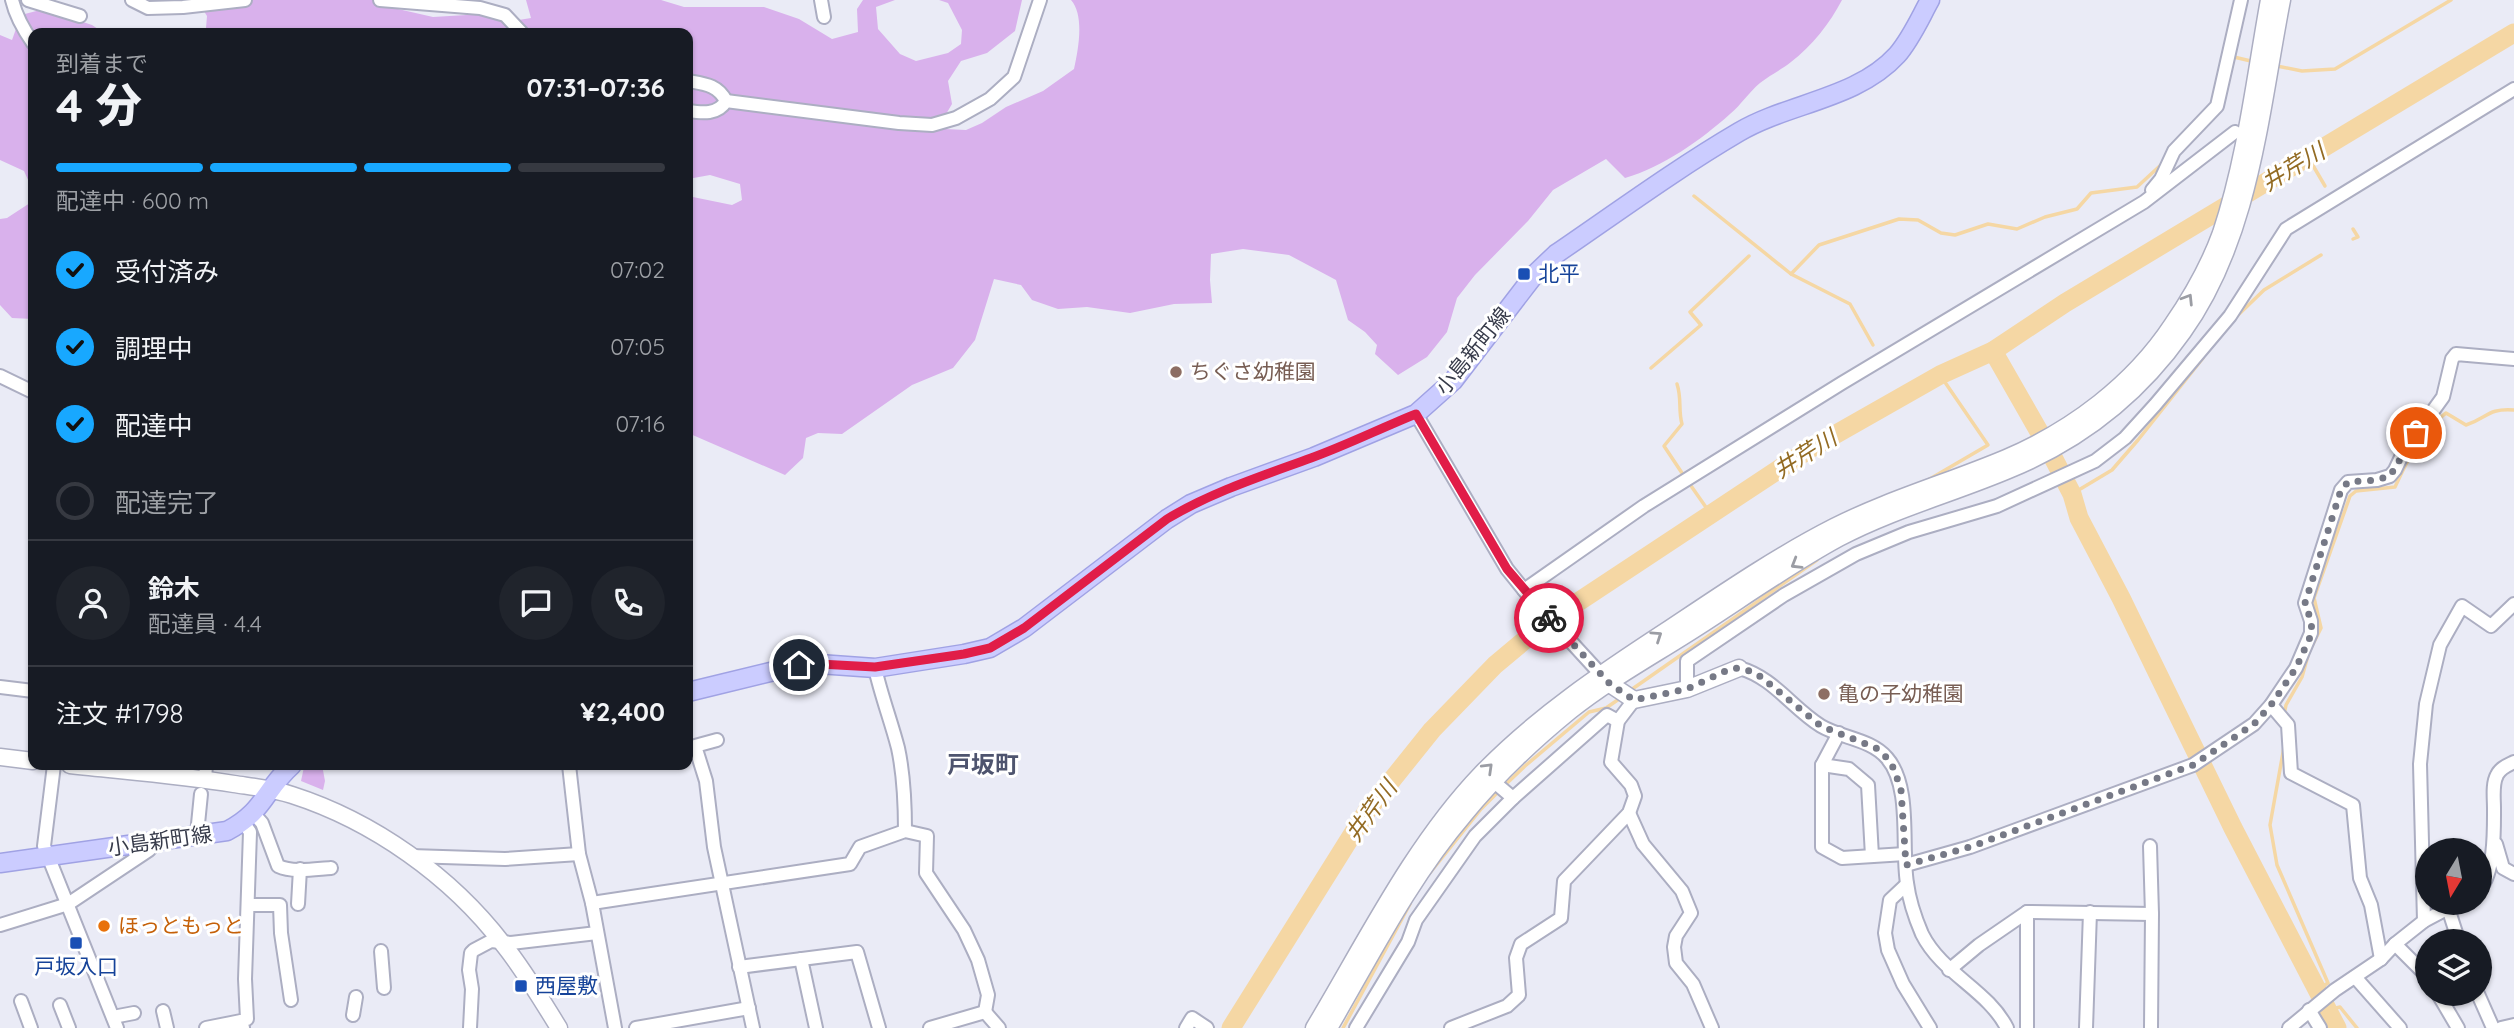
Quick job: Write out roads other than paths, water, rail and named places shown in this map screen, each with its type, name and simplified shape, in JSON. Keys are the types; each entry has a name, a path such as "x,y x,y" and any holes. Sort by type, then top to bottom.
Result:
{"main road":[{"name":"小島新町線","path":"693,691 799,665 875,667 964,654 1001,643 1191,504 1416,414 1453,381 1535,274 1556,254 1708,150 1755,122 1838,91 1884,67 1909,39 1930,0"},
{"path":"248,818 288,770"},
{"name":"小島新町線","path":"0,863 227,831 248,818"}],"street":[{"path":"12,0 14,11 28,36"},
{"path":"27,0 80,16"},
{"path":"132,0 148,8 183,8 245,0"},
{"path":"380,0 481,8 505,15 518,28"},
{"path":"821,0 824,17"},
{"path":"726,101 899,123 932,125 956,118 990,99 1014,76 1040,0"},
{"path":"2144,202 2161,179 2174,151 2217,106 2241,0"},
{"path":"1314,1028 1398,887 1458,802 1480,775 1547,714 1841,537 2093,424 2129,395 2184,331 2238,221 2247,125 2269,0"},
{"path":"1526,592 1644,506 1842,383 2144,202 2247,125 2281,0"},
{"path":"693,82 712,86 721,92 726,101"},
{"path":"1687,689 1687,661 1784,595 1844,561 1887,540 1997,506 2095,461 2124,438 2155,405 2231,316 2286,229 2514,89"},
{"path":"693,111 714,111 722,108 726,101"},
{"path":"1839,733 1822,765 1822,847 1842,858 1872,856 1906,860 1970,847 2193,765 2254,724 2271,705 2296,668 2312,633 2305,603 2341,490 2348,482 2390,476 2404,451 2443,397 2452,359 2456,354 2514,359"},
{"path":"0,376 28,390"},
{"path":"1416,414 1507,569 1605,679 1634,700"},
{"path":"2424,921 2420,764 2426,704 2440,645 2462,606 2491,625 2514,604"},
{"path":"875,667 880,695 898,749 905,831"},
{"path":"1451,1028 1507,1006 1520,995 1516,957 1521,944 1561,918 1564,881 1629,813 1635,796 1631,785 1611,762 1618,721 1634,700 1687,689 1739,668 1756,673 1821,726 1876,748 1887,758 1901,790 1907,884 1921,932 1930,949 1949,970 2000,1014 2007,1028"},
{"path":"1329,1028 1430,859 1461,817 1493,781 1605,679"},
{"path":"0,687 28,690"},
{"path":"2271,705 2288,725 2291,773 2353,805 2360,878 2371,905 2381,959"},
{"path":"1356,1028 1408,942 1416,920 1475,836 1513,798 1607,715 1618,721"},
{"path":"693,747 717,740"},
{"path":"693,749 706,781 722,884 753,1028"},
{"path":"0,757 28,760"},
{"path":"2492,849 2497,774 2503,767 2514,762"},
{"path":"1822,765 1849,768 1868,785 1872,856"},
{"path":"53,770 44,846 47,857 115,1023 134,1013"},
{"path":"118,770 204,779 291,794 333,811 411,856 472,909 502,942 559,1028"},
{"path":"570,770 579,854 592,903 615,1028"},
{"path":"197,834 204,779"},
{"path":"1493,781 1513,798"},
{"path":"1629,813 1643,844 1682,891 1691,913 1676,936 1676,963 1693,984 1712,1028"},
{"path":"206,1028 242,1021 245,1023 249,905 248,818 262,823 281,869 331,868"},
{"path":"592,903 850,864 860,847 905,831 927,836 926,873 964,930 978,960 988,995 985,1012"},
{"path":"2494,837 2503,868 2514,874"},
{"path":"0,925 68,904 149,850 156,842"},
{"path":"2150,846 2151,1028"},
{"path":"411,856 505,859 579,854"},
{"path":"298,904 300,869"},
{"path":"1907,884 1890,900 1885,933 1888,950 1903,984 1930,1028"},
{"path":"249,905 280,905 281,933 291,1000"},
{"path":"1949,970 1979,945 2027,912 2152,914"},
{"path":"2027,912 2027,1028"},
{"path":"2086,1028 2090,912"},
{"path":"1397,913 1416,920"},
{"path":"2289,1028 2335,990 2381,959 2424,921 2436,915"},
{"path":"470,1028 471,953 487,942 597,933"},
{"path":"2395,944 2415,964"},
{"path":"381,951 384,988"},
{"path":"739,967 858,951 878,1028"},
{"path":"801,959 816,1028"},
{"path":"2356,977 2400,1028"},
{"path":"353,1016 356,997"},
{"path":"21,1001 31,1028"},
{"path":"60,1005 68,1028"},
{"path":"2445,1006 2458,1028"},
{"path":"2483,1006 2493,1028"},
{"path":"636,1028 748,1008"},
{"path":"2310,1009 2320,1028"},
{"path":"163,1011 167,1028"},
{"path":"930,1028 953,1024 985,1012"},
{"path":"985,1012 999,1028"},
{"path":"1191,1024 1207,1028"},
{"path":"2501,1028 2514,1024"}],"waterway":[{"path":"2277,66 2302,71 2335,69 2451,0"},
{"name":"井芹川","path":"1231,1028 1367,811 1432,730 1495,665 1526,639 1808,450 1940,375 1993,351 2065,303 2514,33"},
{"path":"2232,66 2234,57 2255,62"},
{"path":"2308,157 2325,186"},
{"path":"1694,196 1791,274 1819,245 1899,219 1918,220 1941,233 1955,235 1988,224 2017,229 2045,217 2077,209 2091,193 2137,187 2163,163"},
{"path":"2353,229 2358,237 2353,239"},
{"path":"2236,317 2264,290 2321,255"},
{"path":"1651,368 1701,325 1690,312 1749,256"},
{"path":"1791,274 1850,304 1873,345"},
{"path":"1993,351 2072,494 2079,518 2233,828 2337,1028"},
{"path":"2072,494 2112,470 2203,358"},
{"path":"1928,480 1988,445 1940,375"},
{"path":"1677,384 1682,424 1664,446 1684,476"},
{"path":"2284,715 2321,628 2314,598 2350,496 2356,491 2395,487 2422,437 2446,413 2466,425 2493,412 2514,410"},
{"path":"1689,483 1710,513"},
{"path":"1628,692 1817,560"},
{"path":"1504,786 1589,712 1606,708 1622,697"},
{"path":"2284,747 2270,825 2277,865 2328,983 2318,989"},
{"path":"1429,874 1481,809 1499,791"},
{"path":"1343,1028 1410,904"},
{"path":"2328,1010 2340,1007 2357,1028"}],"place":[{"name":"北平","path":"1524,274"},
{"name":"ちぐさ幼稚園","path":"1176,372"},
{"name":"亀の子幼稚園","path":"1824,694"},
{"name":"ほっともっと","path":"104,926"},
{"name":"戸坂入口","path":"76,943"},
{"name":"西屋敷","path":"521,986"}],"district":[{"name":"戸坂町","path":"983,765"}]}
